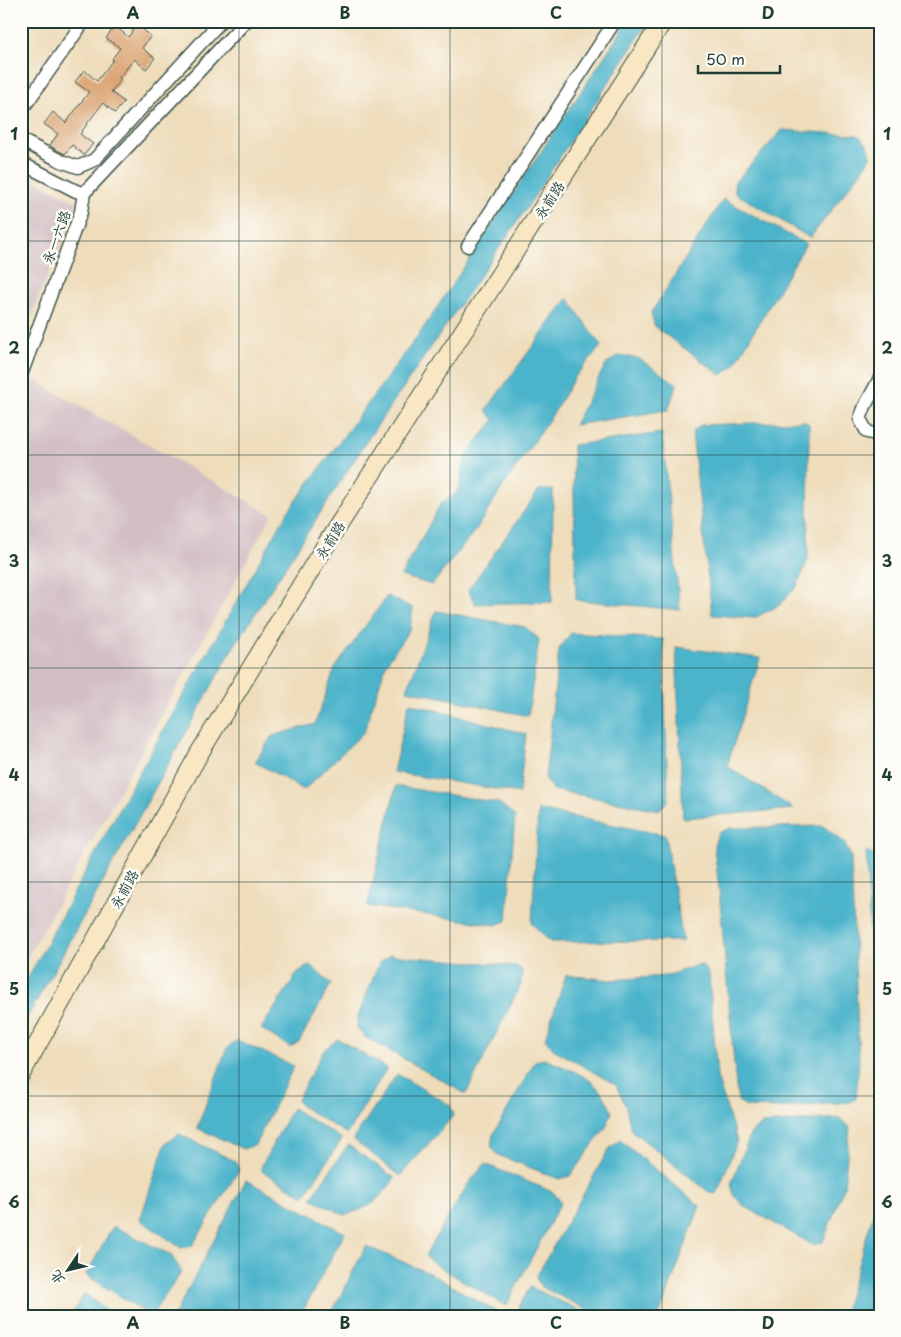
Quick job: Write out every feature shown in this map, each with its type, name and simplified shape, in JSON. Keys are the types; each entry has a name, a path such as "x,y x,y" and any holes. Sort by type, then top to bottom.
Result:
{"street":[{"path":"21,111 84,21"},
{"path":"21,140 61,161 78,167 94,160 221,21"},
{"path":"21,163 76,191 84,193 246,21"},
{"path":"468,246 615,21"},
{"name":"永前路","path":"21,1074 200,752 317,560 664,21"},
{"name":"永一六路","path":"21,375 81,212 84,193"},
{"path":"880,378 864,406 860,419 867,432 880,436"}],"shaded area":[{"path":"21,174 77,202 21,342"},
{"path":"33,379 272,515 21,969 21,411"}],"water":[{"path":"628,21 649,21 528,206 368,439 233,648 21,1029 21,991 131,787 287,513 422,330"},
{"path":"782,130 858,135 868,145 871,155 863,169 810,238 735,193 734,183"},
{"path":"723,199 806,244 733,367 721,375 655,327 651,313"},
{"path":"568,298 601,346 574,378 555,411 477,528 432,585 401,576 441,503 455,494 458,489 466,458 494,420 486,410"},
{"path":"618,356 638,358 677,384 668,410 574,425 606,364"},
{"path":"804,421 809,424 808,559 797,586 780,605 754,618 712,615 692,432 701,425"},
{"path":"662,433 680,610 576,600 573,445"},
{"path":"539,490 553,490 552,602 475,604 468,590"},
{"path":"387,596 413,608 410,629 386,664 364,732 304,790 255,762 272,736 315,724 335,668"},
{"path":"436,611 525,627 539,639 528,716 407,690"},
{"path":"571,633 663,639 668,801 659,810 553,790 545,779 559,649"},
{"path":"676,647 760,658 727,766 794,809 683,818"},
{"path":"409,703 526,734 519,793 393,772"},
{"path":"396,786 499,803 515,816 507,921 495,925 367,906"},
{"path":"538,810 665,835 683,941 550,942 532,924"},
{"path":"823,826 844,842 851,857 859,1060 856,1099 850,1102 779,1108 747,1107 738,1101 736,1086 714,846 718,833 730,828"},
{"path":"866,851 880,860 880,1041 875,1033"},
{"path":"390,955 517,966 522,971 521,984 466,1094 365,1037 357,1028 358,1016 379,963"},
{"path":"701,964 709,974 717,1077 737,1141 717,1194 710,1193 631,1130 626,1107 616,1085 553,1049 545,1038 566,975 611,980 666,976"},
{"path":"310,965 331,984 299,1042 290,1047 261,1029 298,972"},
{"path":"338,1039 387,1068 347,1134 301,1106 297,1100 324,1050"},
{"path":"237,1040 294,1066 255,1145 243,1149 197,1128 227,1048"},
{"path":"880,1056 880,1130 875,1074 877,1058"},
{"path":"544,1059 577,1072 593,1083 600,1090 612,1112 606,1127 570,1176 559,1179 498,1155 491,1146 493,1135 535,1061"},
{"path":"397,1074 450,1105 454,1115 400,1176 353,1139"},
{"path":"292,1108 342,1139 304,1196 262,1171 262,1165"},
{"path":"839,1118 850,1127 844,1187 823,1242 813,1245 744,1206 734,1196 731,1184 751,1133 762,1124"},
{"path":"179,1134 235,1161 239,1170 192,1246 181,1248 140,1220 165,1144"},
{"path":"620,1140 700,1206 659,1316 601,1316 541,1287 536,1277 609,1149"},
{"path":"348,1145 395,1178 374,1202 344,1215 311,1198"},
{"path":"485,1164 553,1192 561,1202 506,1306 436,1265 425,1256 468,1184"},
{"path":"246,1180 345,1233 300,1316 174,1316"},
{"path":"880,1199 880,1316 843,1316 877,1201"},
{"path":"113,1226 171,1255 182,1272 151,1316 86,1275"},
{"path":"366,1246 433,1275 495,1311 492,1316 330,1316"},
{"path":"530,1287 592,1316 514,1316"},
{"path":"84,1293 113,1316 71,1316"}],"building":[{"path":"137,25 151,36 142,48 155,58 146,69 134,59 119,78 121,80 111,92 124,102 115,113 103,103 89,121 80,134 93,144 84,155 72,145 65,154 53,148 50,145 58,134 44,124 53,112 66,123 89,92 75,82 84,70 97,81 113,60 120,48 106,38 115,26 128,37"}]}
